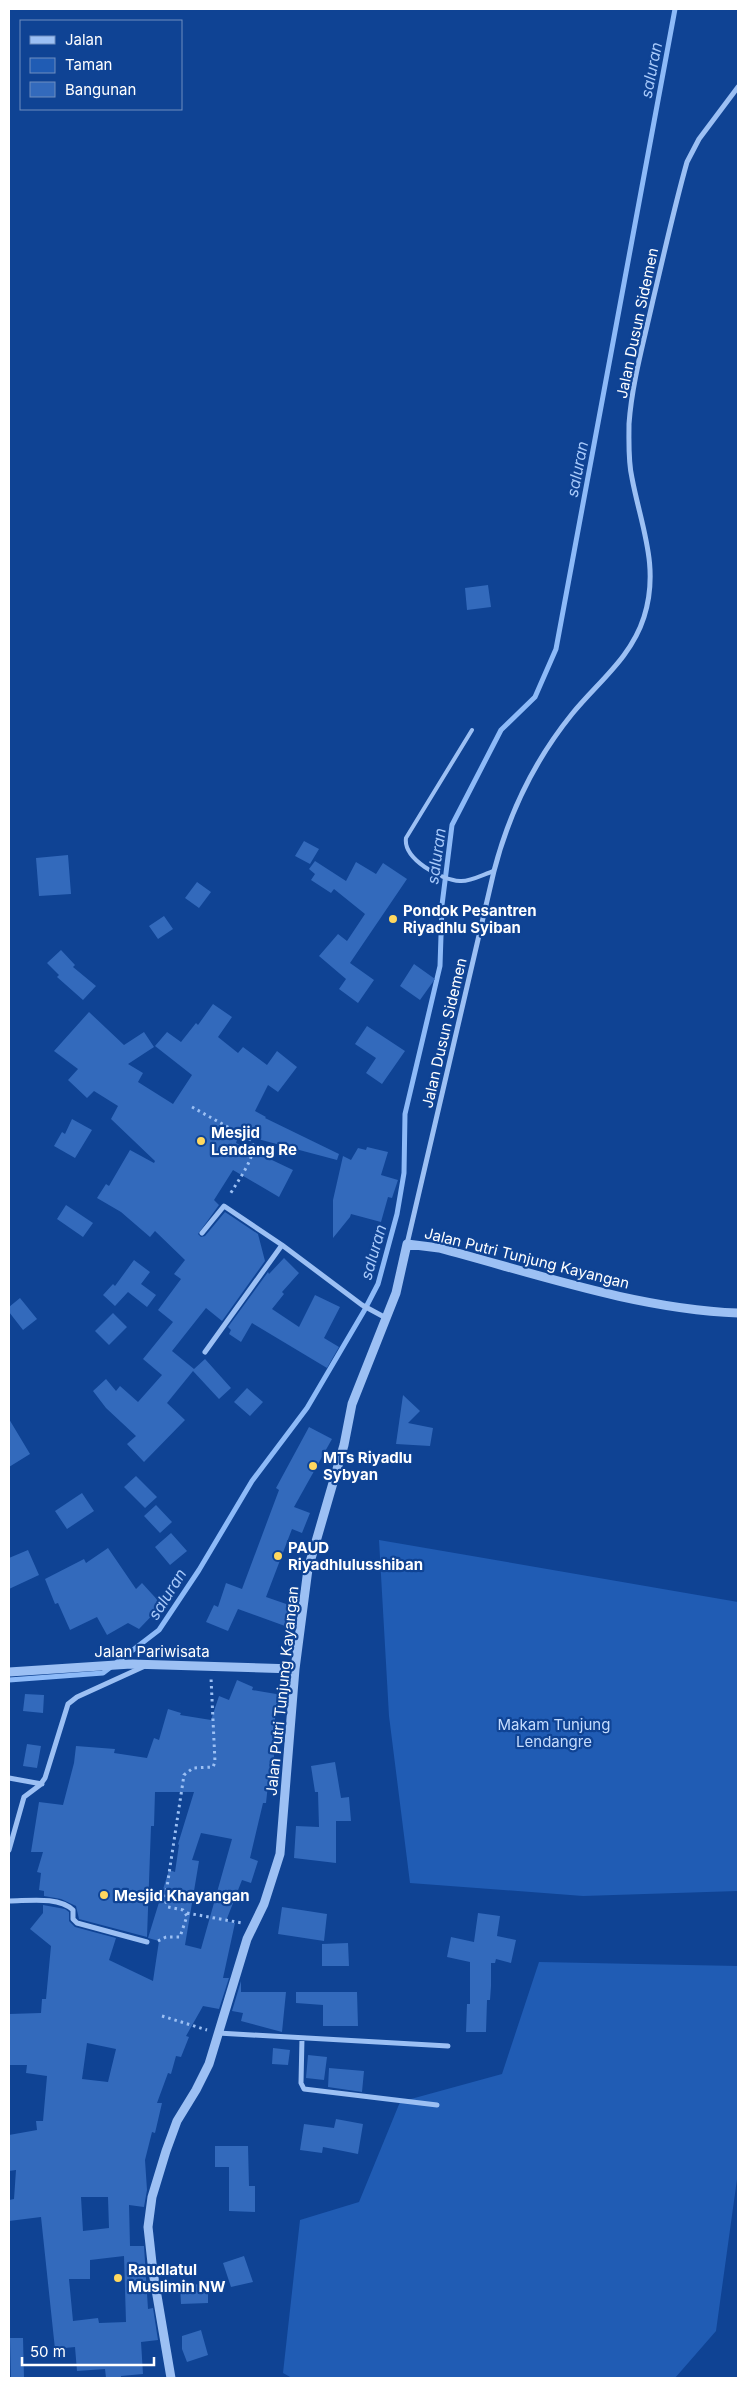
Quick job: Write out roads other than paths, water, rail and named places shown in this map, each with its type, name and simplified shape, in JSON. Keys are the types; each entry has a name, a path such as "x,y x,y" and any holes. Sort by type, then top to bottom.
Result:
{"street":[{"name":"Jalan Dusun Sidemen","path":"407,1244 494,871 509,822 535,768 574,712 618,665 644,618 650,590 651,561 631,476 629,450 632,398 636,373 687,162 699,139 738,87"},
{"path":"202,1233 224,1206 282,1245 362,1305 383,1316"},
{"name":"Jalan Putri Tunjung Kayangan","path":"171,2378 153,2272 148,2227 152,2197 177,2121 209,2064 247,1939 264,1904 280,1854 295,1669 308,1569 344,1445 355,1393 383,1316 396,1293 407,1244 439,1248 640,1300 695,1310 738,1313"},
{"path":"205,1352 282,1245"},
{"name":"Jalan Pariwisata","path":"9,1672 121,1664 211,1665 295,1669"},
{"path":"9,1850 24,1799 42,1784 68,1704 77,1696 150,1664"},
{"path":"9,1778 42,1784"},
{"path":"9,1901 41,1900 60,1904 73,1910 73,1919 77,1923 147,1942"},
{"path":"217,2033 448,2046"},
{"path":"302,2038 301,2083 304,2089 437,2104"}],"lane":[{"path":"472,730 406,838 405,844 412,858 445,878 461,882 494,871"}],"waterway":[{"name":"saluran","path":"9,1680 103,1673 159,1630 199,1570 252,1481 307,1408 378,1284 397,1214 404,1173 405,1114 440,966 442,905 452,825 501,730 535,697 556,649 675,9"}],"place":[{"name":"Pondok Pesantren Riyadhlu Syiban","path":"393,919"},
{"name":"Mesjid Lendang Re","path":"201,1141"},
{"name":"MTs Riyadlu Sybyan","path":"313,1466"},
{"name":"PAUD Riyadhlulusshiban","path":"278,1556"},
{"name":"Mesjid Khayangan","path":"104,1895"},
{"name":"Raudlatul Muslimin NW","path":"118,2278"}],"park label":[{"name":"Makam Tunjung Lendangre","path":"554,1732"}]}
